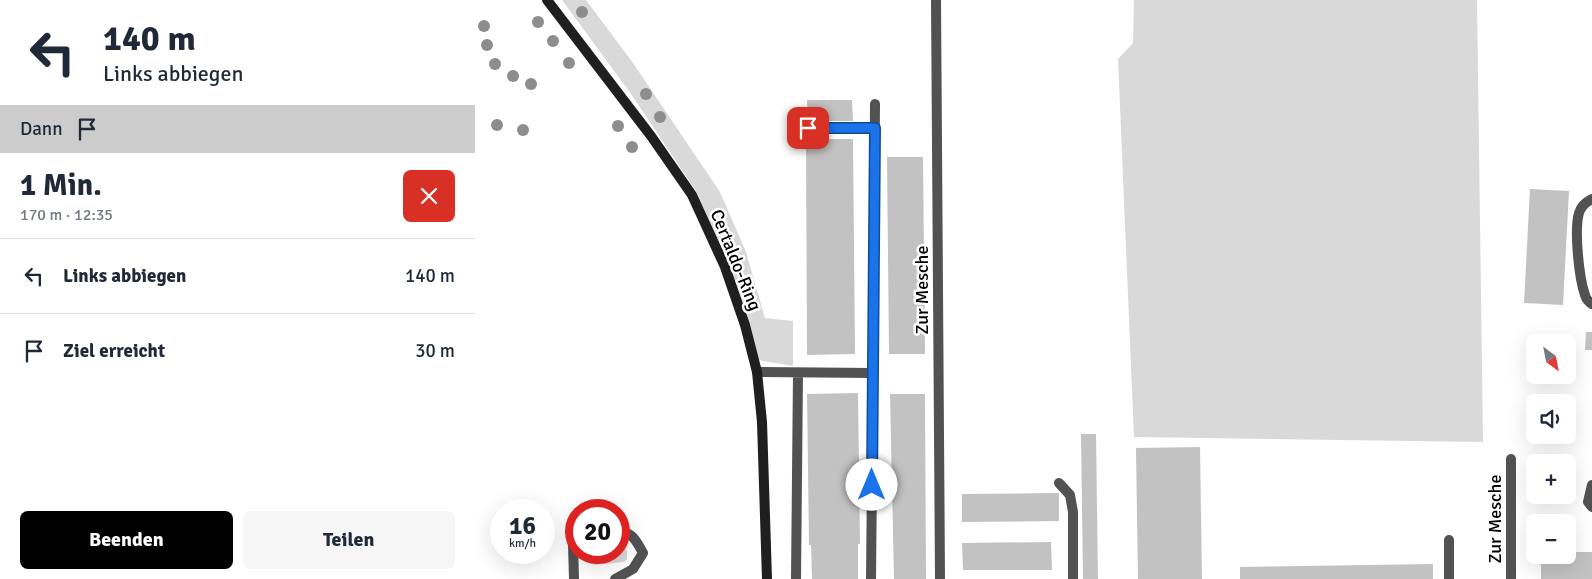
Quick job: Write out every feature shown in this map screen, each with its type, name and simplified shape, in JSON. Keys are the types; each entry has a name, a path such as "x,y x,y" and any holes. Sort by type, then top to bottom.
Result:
{"main road":[{"name":"Certaldo-Ring","path":"547,0 651,136 691,195 725,267 745,325 757,372 762,422 767,579"}],"street":[{"name":"Zur Mesche","path":"936,0 940,579"},
{"path":"871,579 875,104"},
{"path":"808,128 875,128"},
{"path":"1592,199 1579,211 1577,252 1585,297 1592,304"},
{"path":"757,372 873,373"},
{"path":"796,579 798,373"},
{"name":"Zur Mesche","path":"1511,459 1511,579"},
{"path":"1059,483 1070,495 1073,512 1073,579"},
{"path":"1592,485 1588,502 1592,507"},
{"path":"615,579 633,568 643,553 633,536 630,535"},
{"path":"1449,540 1449,579"},
{"path":"574,564 574,579"}],"shaded area":[{"path":"562,0 586,0 633,63 720,192 746,252 765,318 793,321 793,366 758,360 750,323 730,265 696,191 631,94"},
{"path":"1134,0 1477,0 1483,442 1134,437 1118,59 1133,43"}],"building":[{"path":"807,100 852,100 853,121 808,121"},
{"path":"806,139 853,139 855,354 807,355"},
{"path":"887,157 923,157 925,354 889,354"},
{"path":"1530,189 1569,191 1563,305 1524,303"},
{"path":"1586,332 1592,332 1592,350 1585,350"},
{"path":"858,393 860,544 858,544 858,579 812,579 811,545 809,545 807,394"},
{"path":"890,394 925,394 926,579 894,579"},
{"path":"1081,434 1096,434 1098,579 1083,579"},
{"path":"1200,447 1202,579 1138,579 1136,448"},
{"path":"1059,493 1059,521 962,522 962,494"},
{"path":"1051,542 1052,570 963,570 962,543"},
{"path":"1576,552 1592,552 1592,579 1541,579 1541,564 1576,564"},
{"path":"1433,564 1433,579 1240,579 1240,567"}],"route":[{"path":"808,128 875,128 872,485"}]}
